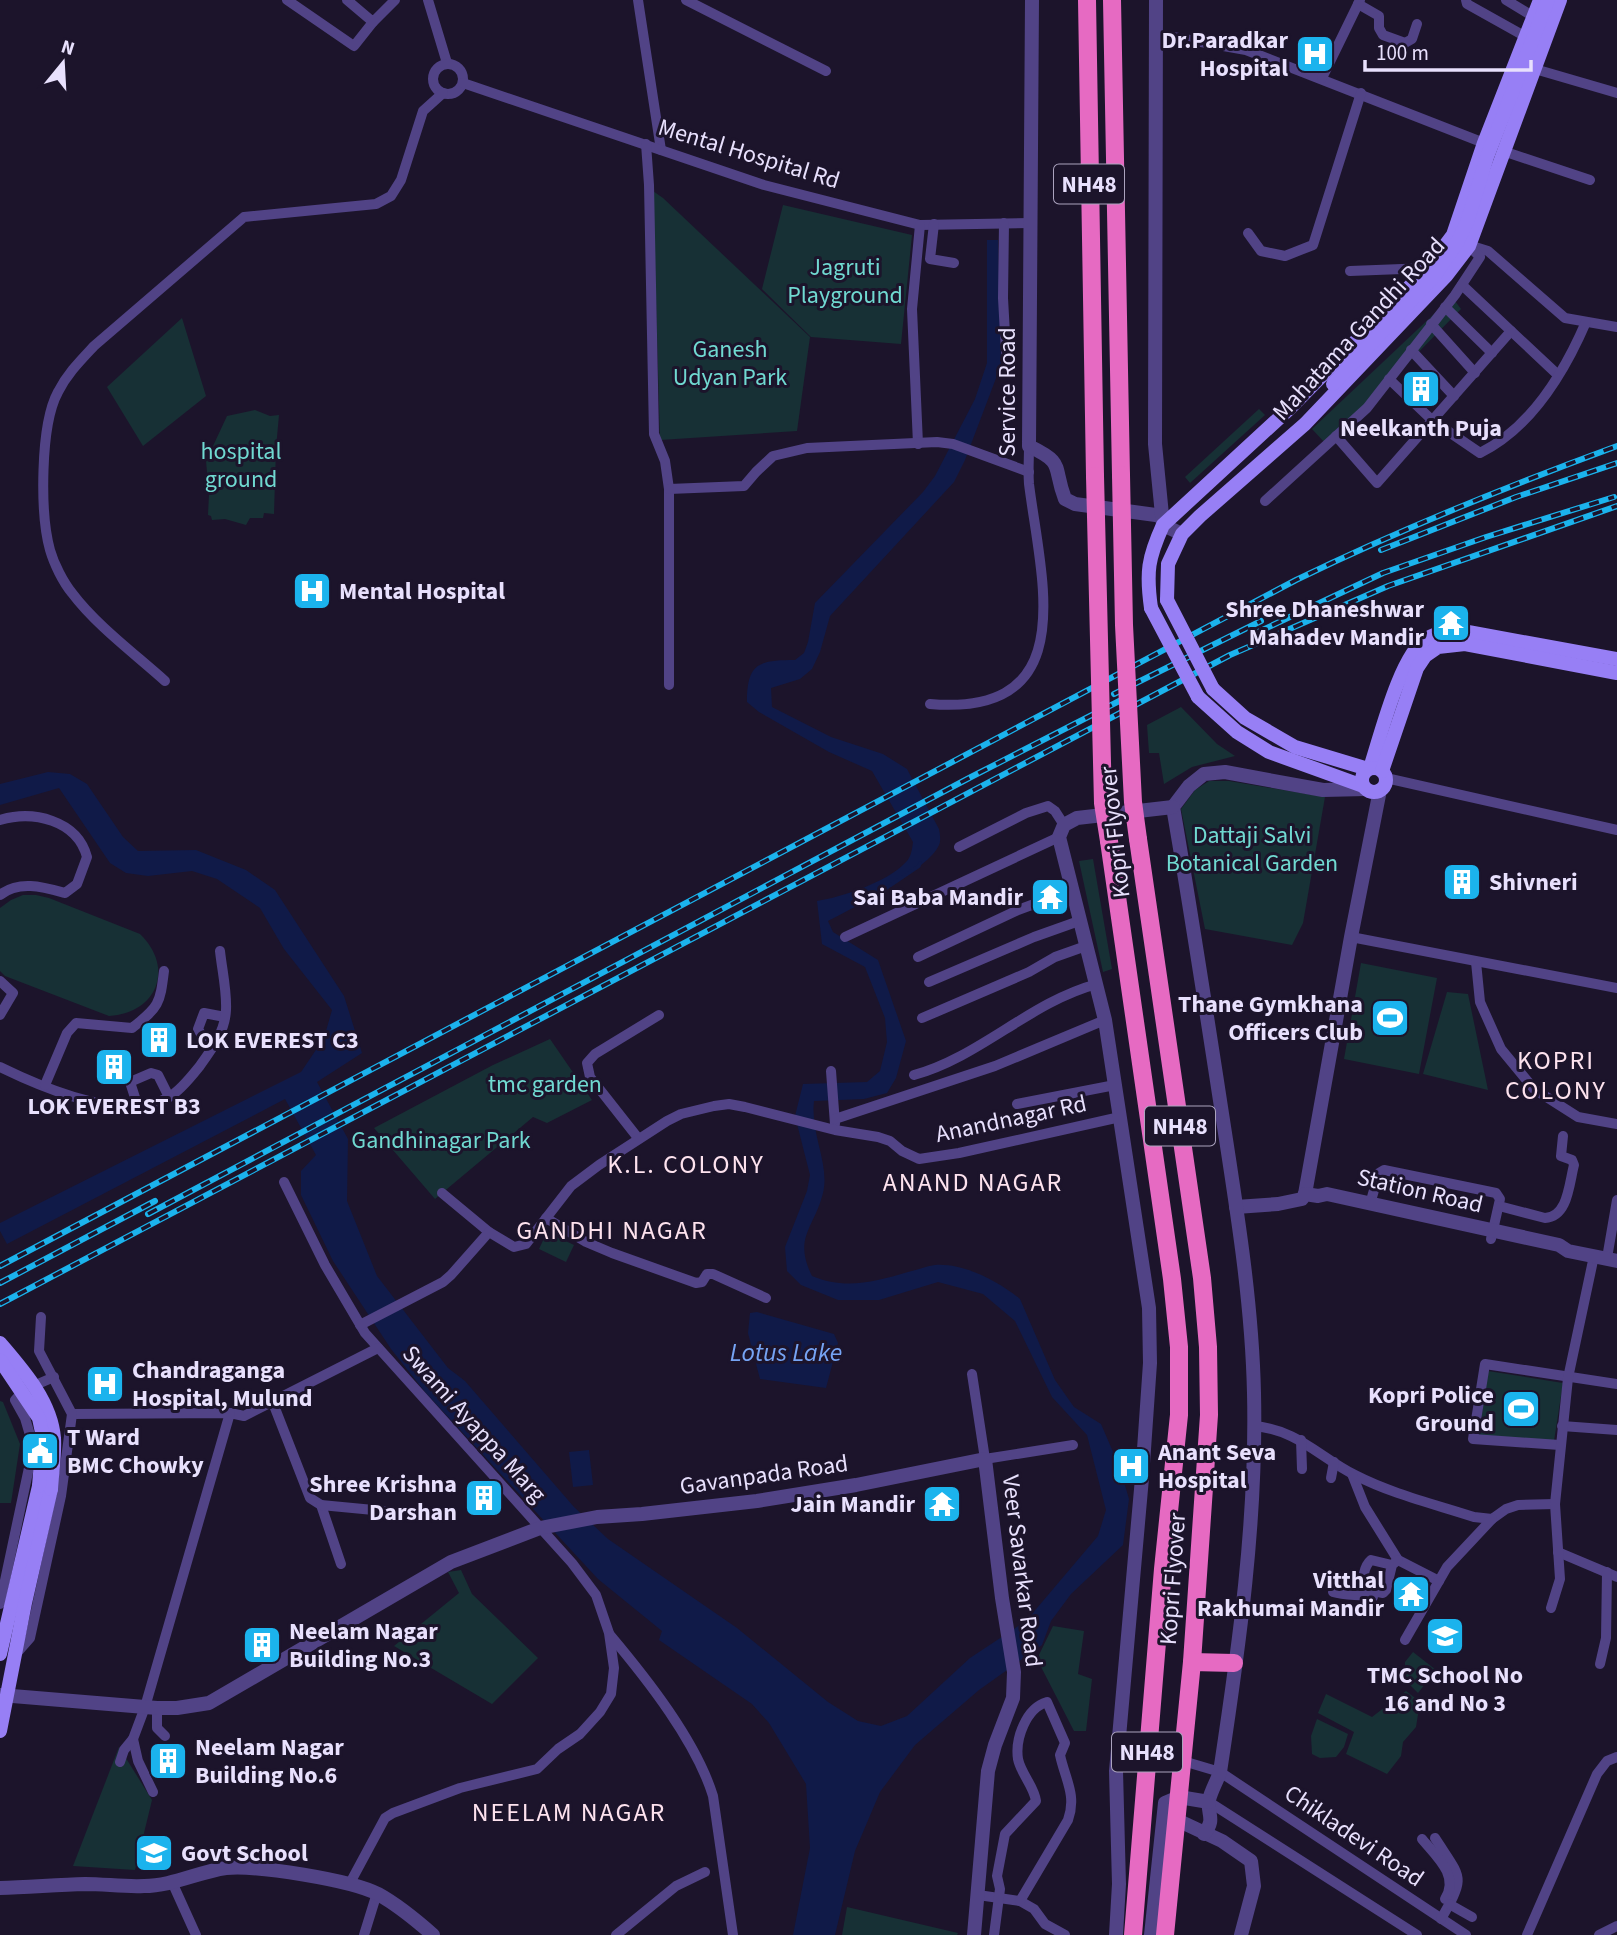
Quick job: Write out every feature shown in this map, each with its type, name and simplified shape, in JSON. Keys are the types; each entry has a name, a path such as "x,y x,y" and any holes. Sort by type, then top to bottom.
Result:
{"highway":[{"name":"Kopri Flyover","path":"1085,0 1088,28 1091,313 1103,803 1172,1279 1179,1348 1179,1415 1163,1569 1133,1935"},
{"name":"NH48","path":"1112,0 1113,35"},
{"path":"1113,35 1117,0"},
{"name":"Kopri Flyover","path":"1113,35 1124,625 1133,802 1202,1278 1208,1347 1209,1415 1192,1662"},
{"name":"NH48","path":"1165,1935 1192,1662"},
{"path":"1192,1662 1234,1663"}],"main road":[{"name":"Mahatama Gandhi Road","path":"1163,520 1290,408 1428,268 1453,235 1515,66 1521,34 1540,0"},
{"path":"1305,424 1330,387 1435,275 1458,241 1467,222 1487,157 1548,0"},
{"name":"Mahatama Gandhi Road","path":"1182,534 1305,424 1446,276 1469,246 1560,0"},
{"path":"1290,408 1330,387"},
{"path":"1163,520 1152,549 1147,579 1151,608 1198,698 1237,732 1269,752 1374,779"},
{"path":"1182,534 1168,564 1167,600 1213,689 1245,718 1295,747 1374,779"},
{"path":"1374,779 1411,666 1425,639 1444,632 1616,666"},
{"path":"0,1343 20,1366 48,1412 54,1438 45,1487 1,1647"},
{"path":"0,1360 38,1418 43,1437 45,1487"},
{"path":"0,1731 4,1695 16,1654 13,1602"}],"street":[{"path":"287,0 354,46 394,0"},
{"path":"347,0 373,22"},
{"path":"428,0 447,63"},
{"path":"638,0 661,150"},
{"path":"686,0 708,5 826,71"},
{"name":"Service Road","path":"930,704 961,704 998,698 1025,679 1040,645 1045,616 1029,472 1032,0"},
{"path":"1156,0 1155,443 1163,520"},
{"path":"1466,0 1467,4 1521,34"},
{"path":"1506,0 1531,15"},
{"path":"1322,78 1359,2 1379,16 1379,28 1383,35 1405,43 1412,39 1417,24"},
{"path":"1156,34 1246,50 1485,143"},
{"path":"165,681 71,592 51,552 45,524 45,436 56,394 72,369 94,346 244,217 376,204 391,196 401,180 423,111 443,93 456,92 463,83 460,69 447,63 437,67 432,76 434,85 443,93"},
{"path":"1515,66 1534,68 1617,93"},
{"name":"Mental Hospital Rd","path":"463,83 764,185 920,225 1030,223"},
{"path":"1248,233 1261,251 1285,256 1313,245 1361,93"},
{"path":"646,144 654,433 665,461 669,489 669,685"},
{"path":"1503,151 1590,180"},
{"path":"1003,223 1006,352"},
{"path":"934,224 930,259 954,264"},
{"path":"918,444 912,309 920,225"},
{"path":"1265,501 1367,408 1461,285 1480,257 1453,235"},
{"path":"1469,246 1488,251 1565,318 1617,327"},
{"path":"1350,271 1428,268"},
{"path":"1461,285 1558,375"},
{"path":"1445,307 1492,353"},
{"path":"1389,379 1433,421 1480,453 1498,444 1514,431 1544,396 1570,358 1586,322"},
{"path":"1432,324 1475,373"},
{"path":"1336,436 1377,483 1511,331"},
{"path":"1411,350 1454,396"},
{"path":"669,489 744,486 773,456 807,448 936,442 953,444 1029,472"},
{"path":"1029,446 1052,457 1059,472 1065,499 1075,504 1163,520 1182,534"},
{"path":"845,937 1062,831 1077,818 1173,807 1189,786 1204,774 1225,772 1324,790 1374,779 1617,830"},
{"path":"1374,779 1311,1195 1325,1202 1391,1213"},
{"path":"959,847 1026,813 1048,806 1055,811 1062,831 1079,921 1105,1020 1149,1308 1150,1363 1135,1572 1116,1771 1119,1884 1116,1935"},
{"path":"1173,807 1236,1207 1251,1334 1252,1504 1220,1772 1209,1802 1211,1825 1204,1834"},
{"path":"0,820 14,816 33,816 65,827 79,838 87,857 78,884 65,893 34,885 8,889 0,895"},
{"path":"918,957 1038,902 1072,890"},
{"path":"929,982 1034,937 1079,921"},
{"path":"1351,937 1617,988"},
{"path":"922,1018 1026,974 1055,957 1086,946"},
{"path":"0,1067 109,1106 138,1107 169,1097 191,1076 218,1041 226,1010 220,951"},
{"path":"1476,962 1480,1002 1501,1049 1534,1089 1578,1117 1617,1124"},
{"path":"45,1085 67,1033 76,1023 132,1028 148,1016 161,999 164,971"},
{"path":"0,981 13,993 0,1015"},
{"path":"914,1075 933,1070 961,1057 1063,996 1097,984"},
{"path":"218,1041 201,1034 198,1029 204,1013 225,1017"},
{"path":"638,1138 590,1077 587,1063 595,1054 659,1015"},
{"path":"831,1071 835,1124 995,1066 1105,1020"},
{"path":"138,1107 130,1082 151,1073 158,1075 169,1097"},
{"path":"1017,1104 1115,1085"},
{"name":"Anandnagar Rd","path":"489,1232 514,1247 526,1244 570,1186 638,1138 681,1114 714,1106 729,1104 815,1124 835,1124 886,1139 919,1159 1120,1117"},
{"path":"1499,1206 1545,1218 1561,1210 1574,1166 1572,1160 1561,1156 1563,1136"},
{"path":"1370,1204 1378,1173 1384,1170 1496,1193 1500,1197 1492,1235"},
{"name":"Swami Ayappa Marg","path":"284,1182 326,1265 365,1322 378,1348 544,1527 596,1595 609,1633"},
{"path":"365,1322 451,1275 489,1232 442,1193"},
{"name":"Station Road","path":"1236,1207 1295,1202 1311,1195 1327,1194 1370,1204 1391,1213 1492,1235 1559,1245 1568,1251 1606,1258"},
{"path":"1550,1608 1560,1580 1555,1504 1568,1378 1606,1258 1617,1200"},
{"path":"546,1218 586,1242 611,1253 696,1283 702,1282 707,1274 713,1274 766,1298"},
{"path":"16,1654 30,1638 61,1496 72,1414 39,1350 41,1317"},
{"path":"72,1414 230,1413 244,1416 378,1348"},
{"path":"1560,1445 1473,1438 1485,1364 1617,1384"},
{"path":"972,1374 985,1459 1073,1445"},
{"path":"13,1602 30,1463 30,1435 25,1418 15,1400 24,1390 54,1377"},
{"path":"273,1403 310,1499 321,1506 384,1511"},
{"path":"120,1762 124,1750 134,1739 151,1707 230,1413"},
{"path":"1253,1426 1266,1427 1301,1440 1352,1474 1385,1489 1474,1517 1492,1519"},
{"path":"1562,1426 1617,1430"},
{"path":"1301,1440 1302,1469"},
{"name":"Gavanpada Road","path":"4,1695 151,1707 177,1708 209,1703 451,1562 544,1527 597,1517 731,1505 856,1485 985,1459"},
{"name":"Veer Savarkar Road","path":"974,1935 988,1771 1013,1698 1014,1666 985,1459"},
{"path":"1331,1478 1334,1462"},
{"path":"1352,1474 1365,1507 1398,1562 1439,1581"},
{"path":"1405,1640 1439,1581 1457,1556 1477,1538 1492,1519 1506,1509 1518,1505 1555,1504"},
{"path":"321,1506 341,1564"},
{"path":"1558,1552 1612,1574 1606,1638 1600,1664"},
{"path":"1333,1592 1344,1595 1358,1593 1384,1599 1398,1562"},
{"path":"351,1883 385,1818 460,1788 537,1769 587,1727 611,1694 614,1668 609,1633"},
{"path":"609,1633 658,1695 707,1775 713,1796 733,1935"},
{"path":"994,1935 999,1898 997,1876 1005,1834 1036,1801 1019,1761 1023,1723 1042,1703 1048,1703 1065,1743 1060,1755 1072,1794 1072,1809 1020,1901"},
{"path":"151,1707 157,1728 165,1736"},
{"path":"134,1739 138,1761 153,1792"},
{"path":"995,1745 1019,1750"},
{"path":"1527,1935 1597,1773 1607,1760 1617,1757"},
{"name":"Chikladevi Road","path":"1183,1761 1220,1772 1466,1935"},
{"path":"1151,1935 1165,1802 1179,1797 1209,1802 1417,1935"},
{"path":"1177,1820 1222,1842 1251,1861 1254,1886 1241,1935"},
{"path":"1436,1838 1458,1875 1457,1891 1438,1917"},
{"path":"1422,1839 1446,1868 1451,1884 1438,1917"},
{"path":"0,1888 87,1884 145,1886 172,1882 196,1873 230,1868 278,1872 351,1883 377,1893 408,1913 433,1935"},
{"path":"616,1935 676,1885 705,1872"},
{"path":"172,1882 196,1935"},
{"path":"364,1935 377,1893"},
{"path":"978,1895 1020,1901 1034,1909 1045,1924 1065,1935"},
{"path":"1449,1904 1472,1917"},
{"path":"1599,1935 1617,1926"}],"green space":[{"name":"Ganesh Udyan Park","path":"653,191 810,337 797,431 660,440"},
{"name":"Jagruti Playground","path":"783,205 912,235 901,344 811,337 762,289"},
{"path":"1452,297 1461,309 1327,445 1312,429"},
{"path":"182,318 206,396 143,446 107,387"},
{"path":"1259,409 1265,415 1190,483 1185,477"},
{"name":"hospital ground","path":"255,410 270,416 279,415 274,514 264,513 263,518 250,518 246,525 225,519 212,520 208,515 206,461 227,416"},
{"path":"1181,707 1217,744 1235,756 1192,767 1164,784 1159,753 1149,753 1147,725"},
{"name":"Dattaji Salvi Botanical Garden","path":"1209,781 1229,781 1325,797 1303,923 1292,945 1205,929 1181,809 1195,790"},
{"path":"1093,859 1112,969 1103,972 1079,861"},
{"path":"23,895 49,898 140,934 151,947 157,961 156,987 149,998 126,1013 109,1016 5,976 0,971 0,908"},
{"name":"Thane Gymkhana Officers Club","path":"1361,963 1437,978 1419,1074 1344,1059"},
{"path":"1447,992 1468,994 1488,1090 1423,1074"},
{"name":"Gandhinagar Park","path":"550,1039 592,1100 547,1123 533,1117 435,1199 374,1128 493,1065"},
{"path":"547,1232 574,1245 566,1262 539,1249"},
{"name":"Kopri Police Ground","path":"1488,1371 1563,1383 1554,1441 1479,1435"},
{"path":"0,1401 3,1402 20,1444 11,1503 0,1503"},
{"path":"461,1570 472,1594 538,1658 492,1704 394,1646 459,1593 448,1572"},
{"path":"1053,1626 1084,1631 1078,1674 1092,1679 1086,1731 1074,1731 1037,1659"},
{"path":"1413,1652 1436,1670 1418,1693 1405,1680 1405,1662"},
{"path":"1406,1691 1420,1702 1416,1727 1403,1742 1401,1756 1387,1774 1346,1754 1354,1732 1318,1713 1326,1694 1372,1717"},
{"path":"1317,1719 1348,1734 1344,1747 1336,1757 1320,1758 1312,1754 1311,1736"},
{"path":"119,1747 152,1800 135,1870 73,1866"},
{"path":"847,1907 958,1933 842,1935"}],"water":[{"path":"987,240 998,240 1001,365 965,460 954,482 830,616 820,652 812,669 800,679 771,688 772,707 831,737 883,754 907,769 939,829 940,837 939,845 921,865 889,888 828,921 833,932 878,960 906,1041 896,1078 887,1093 864,1099 814,1101 824,1182 819,1205 807,1233 804,1252 812,1276 836,1283 860,1283 928,1266 946,1265 980,1274 1011,1292 1020,1299 1055,1380 1074,1407 1101,1424 1120,1468 1129,1499 1123,1545 1071,1594 1051,1621 1042,1645 979,1690 915,1745 880,1792 855,1851 835,1935 793,1935 810,1848 806,1784 769,1723 752,1704 659,1640 662,1631 598,1579 425,1392 391,1349 333,1261 301,1195 301,1171 316,1155 285,1099 7,1244 0,1231 0,1223 301,1072 324,1038 332,1010 284,949 260,908 217,879 192,871 148,876 126,873 110,863 59,788 0,805 0,784 48,772 70,774 87,784 123,837 138,851 196,850 246,870 275,890 344,996 362,1053 317,1082 348,1139 347,1201 377,1276 448,1368 465,1381 574,1507 608,1539 737,1628 828,1702 858,1721 881,1726 907,1716 970,1658 1026,1621 1098,1536 1106,1510 1087,1435 1052,1397 1015,1321 983,1294 938,1282 879,1300 838,1300 801,1285 787,1271 785,1247 807,1191 810,1175 795,1116 803,1084 867,1082 880,1071 887,1042 885,1018 865,967 822,944 817,901 851,892 897,870 911,854 913,842 872,771 829,752 759,712 747,702 749,679 758,666 772,661 795,660 804,653 815,603 923,492 935,476 975,399 987,363"},
{"name":"Lotus Lake","path":"757,1312 834,1334 838,1343 826,1388 760,1379 748,1333 750,1313"},
{"path":"589,1450 593,1485 573,1487 569,1452"}],"waterway":[{"path":"879,893 920,863"}],"railway":[{"path":"0,1266 1296,580 1455,509 1617,446"},
{"path":"1381,550 1516,497 1617,463"},
{"path":"1254,634 1383,573 1614,497"},
{"path":"0,1304 1230,655 1388,586 1617,506"},
{"path":"1114,694 1261,621"},
{"path":"148,1214 971,777 1129,696"},
{"path":"0,1283 155,1201"}],"place":[{"name":"Dr.Paradkar Hospital","path":"1315,54"},
{"name":"Neelkanth Puja","path":"1421,389"},
{"name":"Mental Hospital","path":"312,591"},
{"name":"Shree Dhaneshwar Mahadev Mandir","path":"1451,623"},
{"name":"Shivneri","path":"1462,882"},
{"name":"Sai Baba Mandir","path":"1050,897"},
{"name":"Thane Gymkhana Officers Club","path":"1390,1018"},
{"name":"LOK EVEREST C3","path":"159,1040"},
{"name":"LOK EVEREST B3","path":"114,1067"},
{"name":"Chandraganga Hospital, Mulund","path":"105,1384"},
{"name":"Kopri Police Ground","path":"1521,1409"},
{"name":"T Ward BMC Chowky","path":"40,1451"},
{"name":"Anant Seva Hospital","path":"1131,1466"},
{"name":"Shree Krishna Darshan","path":"484,1498"},
{"name":"Jain Mandir","path":"942,1504"},
{"name":"Vitthal Rakhumai Mandir","path":"1411,1594"},
{"name":"TMC School No 16 and No 3","path":"1445,1636"},
{"name":"Neelam Nagar Building No.3","path":"262,1645"},
{"name":"Neelam Nagar Building No.6","path":"168,1761"},
{"name":"Govt School","path":"154,1853"}],"district":[{"name":"KOPRI COLONY","path":"1556,1075"},
{"name":"K.L. COLONY","path":"686,1164"},
{"name":"ANAND NAGAR","path":"973,1182"},
{"name":"GANDHI NAGAR","path":"612,1230"},
{"name":"NEELAM NAGAR","path":"569,1812"}],"park label":[{"name":"tmc garden","path":"545,1084"}]}
